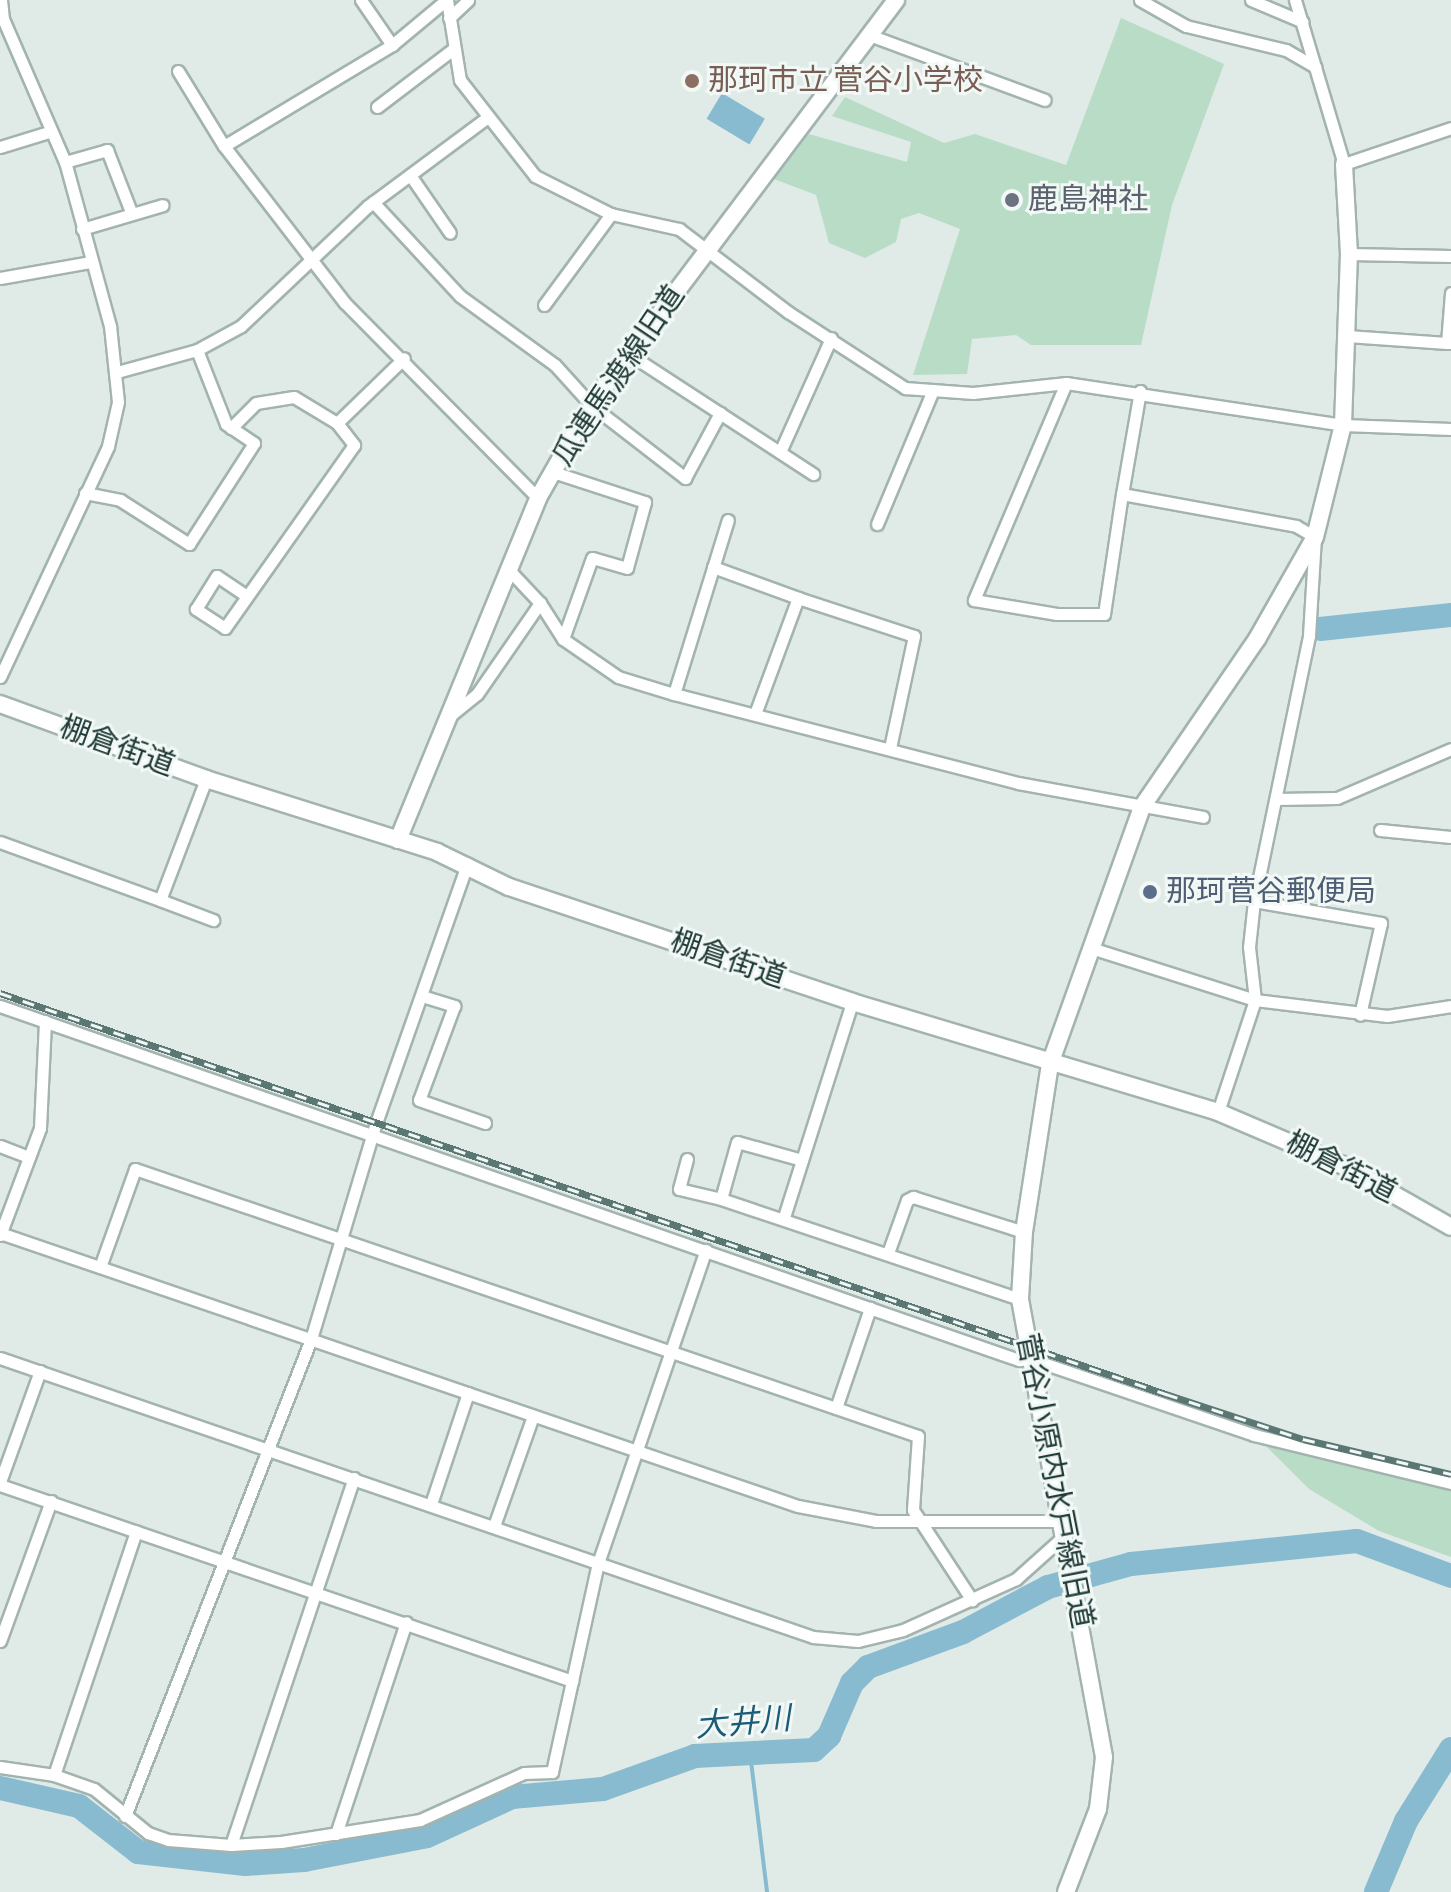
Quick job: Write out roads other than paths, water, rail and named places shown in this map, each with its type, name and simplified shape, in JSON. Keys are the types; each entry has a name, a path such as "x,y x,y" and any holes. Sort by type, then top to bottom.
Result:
{"street":[{"path":"0,677 116,423 117,372 65,162 49,132 3,19 1,0"},
{"path":"361,0 392,45"},
{"path":"224,146 392,45 447,0"},
{"path":"447,0 460,80 535,176 611,214 679,229 709,248 788,312 905,388 973,393 1066,383 1140,391 1343,425 1451,429"},
{"path":"449,18 468,0"},
{"name":"瓜連馬渡線旧道","path":"398,840 538,498 592,406 896,0"},
{"path":"1140,0 1186,26 1286,50 1315,67"},
{"path":"1251,0 1303,22"},
{"path":"1295,0 1344,164 1451,128"},
{"path":"872,36 1045,100"},
{"path":"377,107 453,49"},
{"path":"178,71 224,146 345,303 404,358 538,498"},
{"path":"117,372 197,350 241,326 373,202 488,117"},
{"path":"0,147 49,132"},
{"path":"65,162 107,150 131,212"},
{"name":"菅谷小原内水戸線旧道","path":"1066,1892 1103,1784 1099,1723 1020,1299 1024,1232 1050,1064 1142,807 1257,639 1315,537 1343,425 1349,254 1344,164"},
{"path":"410,175 450,233"},
{"path":"373,202 460,296 555,365 592,406 685,478 720,413"},
{"path":"82,229 163,205"},
{"path":"544,305 611,214"},
{"path":"1349,254 1451,256"},
{"path":"0,278 90,262"},
{"path":"1347,336 1449,343 1451,293"},
{"path":"780,452 831,338"},
{"path":"85,493 120,500 189,544 254,443 231,428 197,350"},
{"path":"629,354 813,474"},
{"path":"337,423 404,358"},
{"path":"1066,383 974,600 1057,614 1104,614 1140,391"},
{"path":"877,524 933,390"},
{"path":"231,428 256,403 294,397 337,423 354,445 225,628 196,609 217,576 247,596"},
{"path":"553,472 645,502 627,568 592,558 563,639"},
{"path":"1122,494 1296,526 1315,537 1309,636 1254,901 1249,947 1255,1000 1218,1112"},
{"path":"674,694 728,520"},
{"path":"713,567 914,636 890,748"},
{"path":"509,570 540,603 563,639 618,677 1018,783 1203,817"},
{"path":"755,714 798,598"},
{"path":"451,715 477,694 540,603"},
{"name":"棚倉街道","path":"0,704 206,779 467,864 509,887 852,1002 1218,1112 1342,1165 1451,1227"},
{"path":"1276,799 1337,798 1451,749"},
{"path":"160,900 206,779"},
{"path":"1380,830 1451,837"},
{"path":"0,842 213,920"},
{"path":"125,1816 227,1563 311,1339 372,1136 467,864"},
{"path":"1254,901 1381,923 1360,1015"},
{"path":"1091,948 1255,1000 1360,1015 1417,1014 1451,1006"},
{"path":"422,996 454,1006 419,1100 485,1123"},
{"path":"784,1217 852,1002"},
{"path":"0,1006 1019,1360 1031,1359 1254,1435 1451,1483"},
{"path":"45,1021 40,1128 0,1234 636,1452 824,1513 917,1522 1063,1528"},
{"path":"721,1199 737,1142 802,1160"},
{"path":"0,1146 29,1157"},
{"path":"687,1159 679,1189 784,1217 1020,1299"},
{"path":"100,1267 135,1169 918,1436 913,1510 917,1522 972,1600"},
{"path":"888,1253 907,1200 913,1197 1024,1232"},
{"path":"0,1767 54,1775 94,1789 125,1816 168,1840 231,1845 336,1834 420,1820 524,1773 552,1772 598,1563 706,1250"},
{"path":"836,1408 870,1308"},
{"path":"0,1358 813,1637 858,1641 903,1630 972,1600 1016,1579 1063,1528"},
{"path":"40,1371 0,1483 572,1681"},
{"path":"431,1504 468,1393"},
{"path":"494,1526 533,1416"},
{"path":"231,1845 354,1478"},
{"path":"0,1641 51,1501"},
{"path":"54,1775 136,1531"},
{"path":"336,1834 406,1622"}],"water":[{"path":"722,93 765,119 749,144 707,119"}],"waterway":[{"path":"1320,629 1451,615"},
{"name":"大井川","path":"0,1788 79,1806 138,1852 245,1864 304,1860 427,1836 512,1797 603,1789 695,1756 814,1750 829,1736 852,1683 868,1667 963,1632 1048,1587 1131,1564 1357,1541 1451,1576"},
{"path":"1376,1892 1406,1821 1451,1749"},
{"path":"750,1753 767,1892"}],"railway":[{"path":"0,993 1166,1394 1303,1439 1451,1474"}],"place":[{"name":"那珂市立 菅谷小学校","path":"692,81"},
{"name":"鹿島神社","path":"1012,200"},
{"name":"那珂菅谷郵便局","path":"1150,892"}]}
